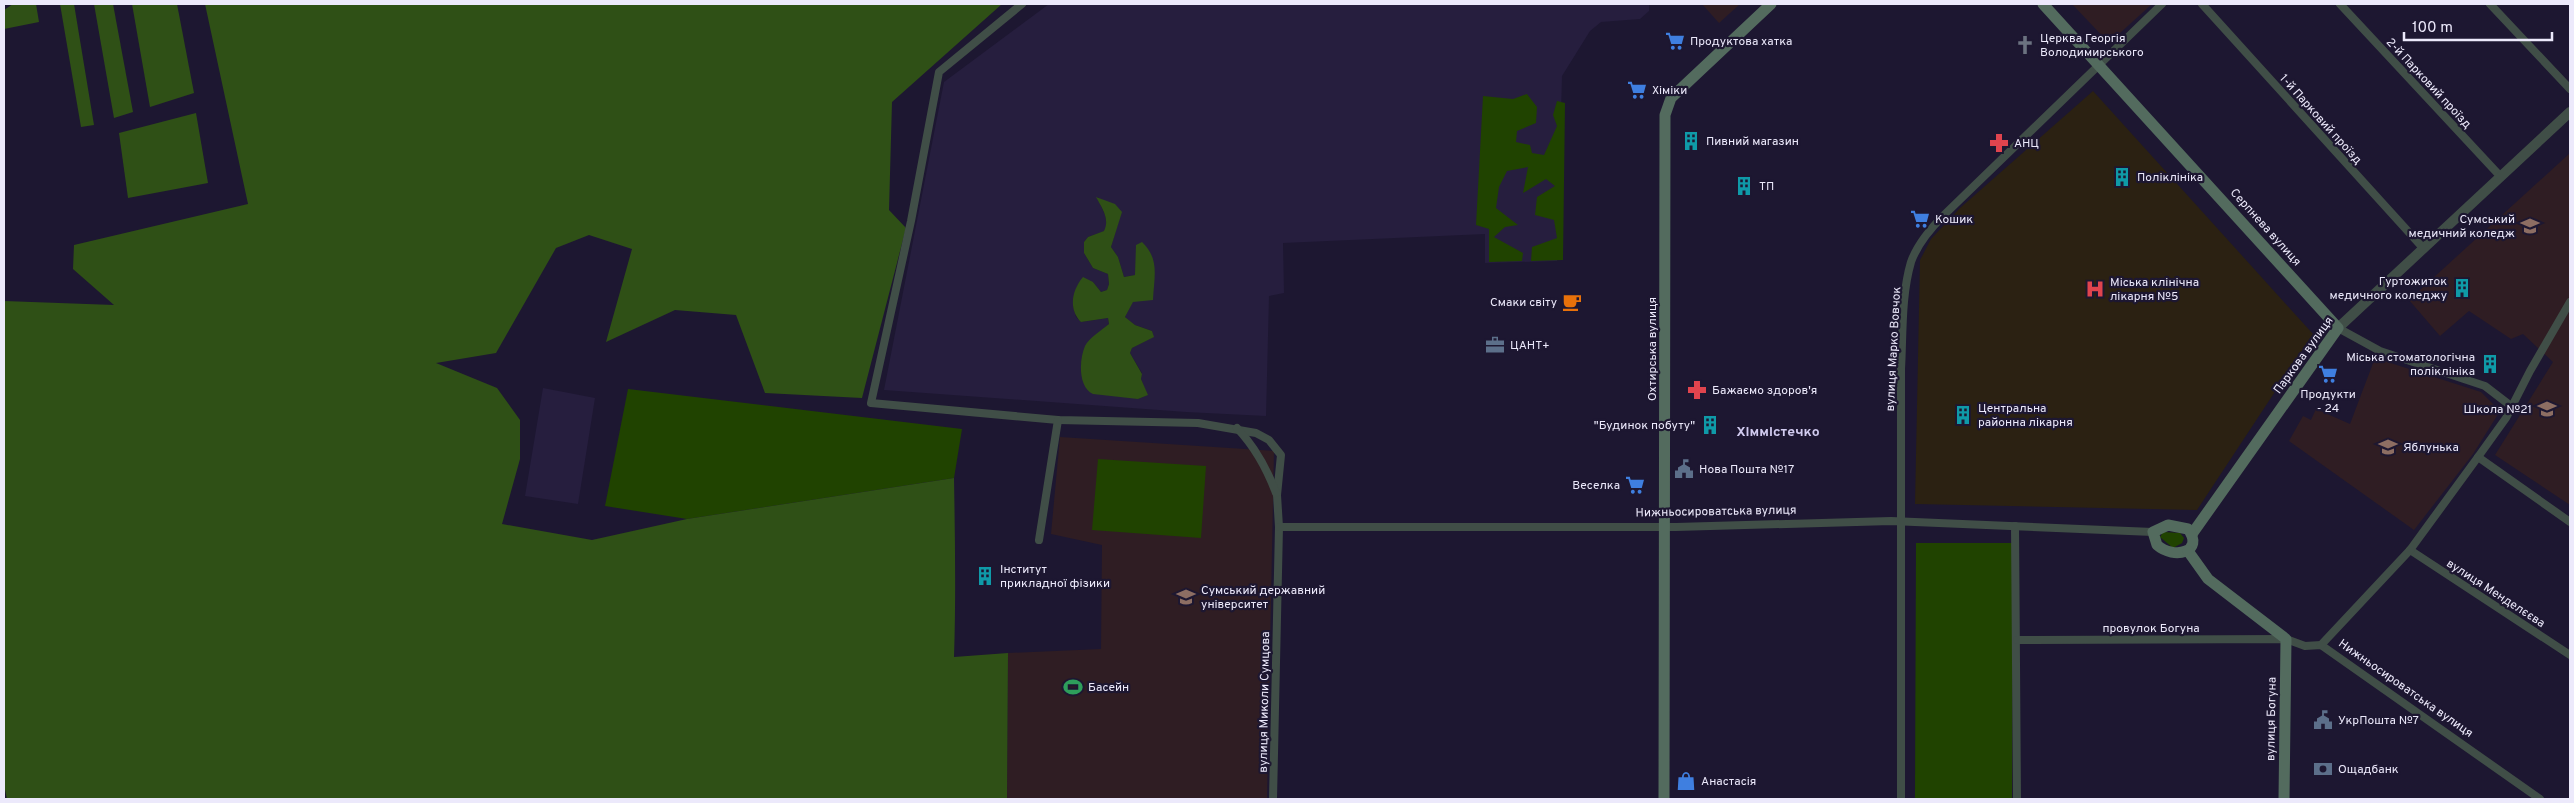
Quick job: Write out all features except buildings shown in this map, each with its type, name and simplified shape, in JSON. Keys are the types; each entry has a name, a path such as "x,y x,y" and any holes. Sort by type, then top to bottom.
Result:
{"main road":[{"name":"Охтирська вулиця","path":"1664,799 1665,115 1671,98 1771,4"},
{"name":"Серпнева вулиця","path":"2043,4 2338,328"},
{"name":"Паркова вулиця","path":"2192,534 2338,328"},
{"name":"Нижньосироватська вулиця","path":"2153,532 2168,525 2181,526 2188,529 2192,534"},
{"path":"2153,532 2157,546 2163,551 2178,554 2188,551 2192,544 2192,534"},
{"name":"Нижньосироватська вулиця","path":"2188,551 2208,579 2286,639"},
{"name":"вулиця Богуна","path":"2284,799 2286,639"}],"street":[{"path":"1022,4 939,72 911,221 871,403 1058,420 1198,423 1237,428 1249,441 1270,476 1277,495"},
{"name":"вулиця Марко Вовчок","path":"1901,799 1899,522 1901,369 1905,300 1911,261 1930,230 1939,220 2162,4"},
{"name":"1-й Парковий проїзд","path":"2202,4 2424,249"},
{"name":"2-й Парковий проїзд","path":"2340,4 2501,177"},
{"path":"2490,4 2570,89"},
{"name":"Паркова вулиця","path":"2338,328 2570,112"},
{"path":"2321,645 2410,550 2478,457 2506,418 2570,302"},
{"name":"Серпнева вулиця","path":"2338,328 2380,351 2485,386 2511,406"},
{"path":"1039,540 1058,420"},
{"name":"вулиця Миколи Сумцова","path":"1237,428 1256,433 1270,440 1281,455 1277,495 1279,527 1274,799"},
{"path":"2478,457 2570,522"},
{"name":"Нижньосироватська вулиця","path":"1279,527 1665,527 1899,522 2153,532"},
{"path":"2014,526 2017,799"},
{"name":"вулиця Менделєєва","path":"2410,550 2570,655"},
{"name":"Нижньосироватська вулиця","path":"2286,639 2305,646 2321,645 2540,799"},
{"name":"провулок Богуна","path":"2016,640 2286,639"}],"shaded area":[{"path":"1049,4 1649,4 1649,11 1640,19 1601,22 1590,31 1562,76 1557,261 1485,263 1485,234 1283,243 1284,293 1269,296 1266,416 884,390 944,82","holes":["1097,197 1121,212 1111,247 1118,257 1124,277 1135,275 1133,301 1125,317 1135,325 1152,331 1153,337 1132,348 1130,353 1142,373 1141,379 1147,395 1138,399 1086,345 1109,324 1108,318 1081,322 1076,317 1073,305 1093,282 1101,292 1107,290 1109,284 1108,274 1093,268 1084,253 1084,242 1088,237 1105,231 1107,226 1105,215"]},
{"path":"1702,4 1740,4 1719,23"},
{"path":"2072,4 2152,4 2109,43"},
{"name":"Міська клінічна лікарня №5","path":"2093,91 2313,334 2197,510 1915,504 1920,260 1931,239 1960,208"},
{"name":"Сумський медичний коледж","path":"2570,153 2570,505 2495,455 2553,362 2523,334 2511,339 2469,311 2440,336 2409,300"},
{"name":"Яблунька","path":"2375,358 2481,392 2500,411 2473,454 2414,530 2289,441 2303,416 2311,420 2316,409 2350,424"},
{"path":"543,388 595,398 578,504 525,496"},
{"name":"Сумський державний університет","path":"1060,437 1274,451 1267,799 1007,799 1008,653 1101,649 1102,545 1051,534"}],"green space":[{"path":"13,4 36,4 39,22 4,29 4,10"},
{"path":"60,4 74,4 94,125 81,127"},
{"path":"94,4 113,4 133,112 114,118"},
{"path":"132,4 177,4 194,93 150,107"},
{"path":"205,4 1002,4 892,102 889,210 906,228 862,398 765,393 736,315 675,310 606,342 632,249 589,235 556,248 496,353 436,363 497,388 520,420 520,459 502,524 592,540 687,519 954,478 954,657 1008,653 1007,799 7,799 4,785 4,301 114,305 73,269 74,245 248,204"},
{"path":"1527,94 1537,107 1536,123 1517,131 1516,142 1530,145 1532,153 1544,155 1557,126 1553,115 1557,101 1565,103 1563,260 1531,261 1532,247 1557,238 1554,220 1535,215 1537,197 1555,186 1546,179 1523,193 1528,167 1507,171 1499,187 1496,208 1518,225 1505,227 1494,237 1523,253 1522,261 1489,262 1489,229 1476,225 1483,96 1513,99"},
{"path":"196,113 208,183 128,198 119,133"},
{"path":"1096,197 1115,204 1122,212 1111,247 1118,257 1124,277 1135,275 1136,245 1142,242 1148,248 1154,262 1153,300 1133,302 1125,317 1135,325 1152,331 1154,337 1132,348 1130,353 1142,374 1141,379 1148,395 1138,399 1093,394 1088,391 1082,379 1081,365 1085,346 1109,324 1108,318 1081,322 1074,311 1073,305 1076,288 1083,277 1093,282 1101,292 1107,290 1109,284 1108,274 1093,268 1084,253 1084,242 1088,237 1104,231 1106,227 1104,214"},
{"path":"628,389 962,429 954,478 687,519 605,506"},
{"path":"1098,459 1206,466 1201,538 1092,530"},
{"path":"2163,532 2180,533 2184,538 2182,543 2173,548 2160,537"},
{"path":"1916,543 2013,543 2012,799 1915,799"}],"place":[{"name":"Продуктова хатка","path":"1675,41"},
{"name":"Церква Георгія Володимирського","path":"2025,45"},
{"name":"Хіміки","path":"1637,90"},
{"name":"Пивний магазин","path":"1691,141"},
{"name":"АНЦ","path":"1999,143"},
{"name":"Поліклініка","path":"2122,177"},
{"name":"ТП","path":"1744,186"},
{"name":"Кошик","path":"1920,219"},
{"name":"Сумський медичний коледж","path":"2530,226"},
{"name":"Гуртожиток медичного коледжу","path":"2462,288"},
{"name":"Міська клінічна лікарня №5","path":"2095,289"},
{"name":"Смаки світу","path":"1572,302"},
{"name":"ЦАНТ+","path":"1495,345"},
{"name":"Міська стоматологічна поліклініка","path":"2490,364"},
{"name":"Продукти - 24","path":"2328,374"},
{"name":"Бажаємо здоров'я","path":"1697,390"},
{"name":"Школа №21","path":"2547,409"},
{"name":"Центральна районна лікарня","path":"1963,415"},
{"name":"\"Будинок побуту\"","path":"1710,425"},
{"name":"Яблунька","path":"2388,447"},
{"name":"Нова Пошта №17","path":"1684,469"},
{"name":"Веселка","path":"1635,485"},
{"name":"Інститут прикладної фізики","path":"985,576"},
{"name":"Сумський державний університет","path":"1186,597"},
{"name":"Басейн","path":"1073,687"},
{"name":"УкрПошта №7","path":"2323,720"},
{"name":"Ощадбанк","path":"2323,769"},
{"name":"Анастасія","path":"1686,781"}],"district":[{"name":"Хіммістечко","path":"1778,431"}]}
